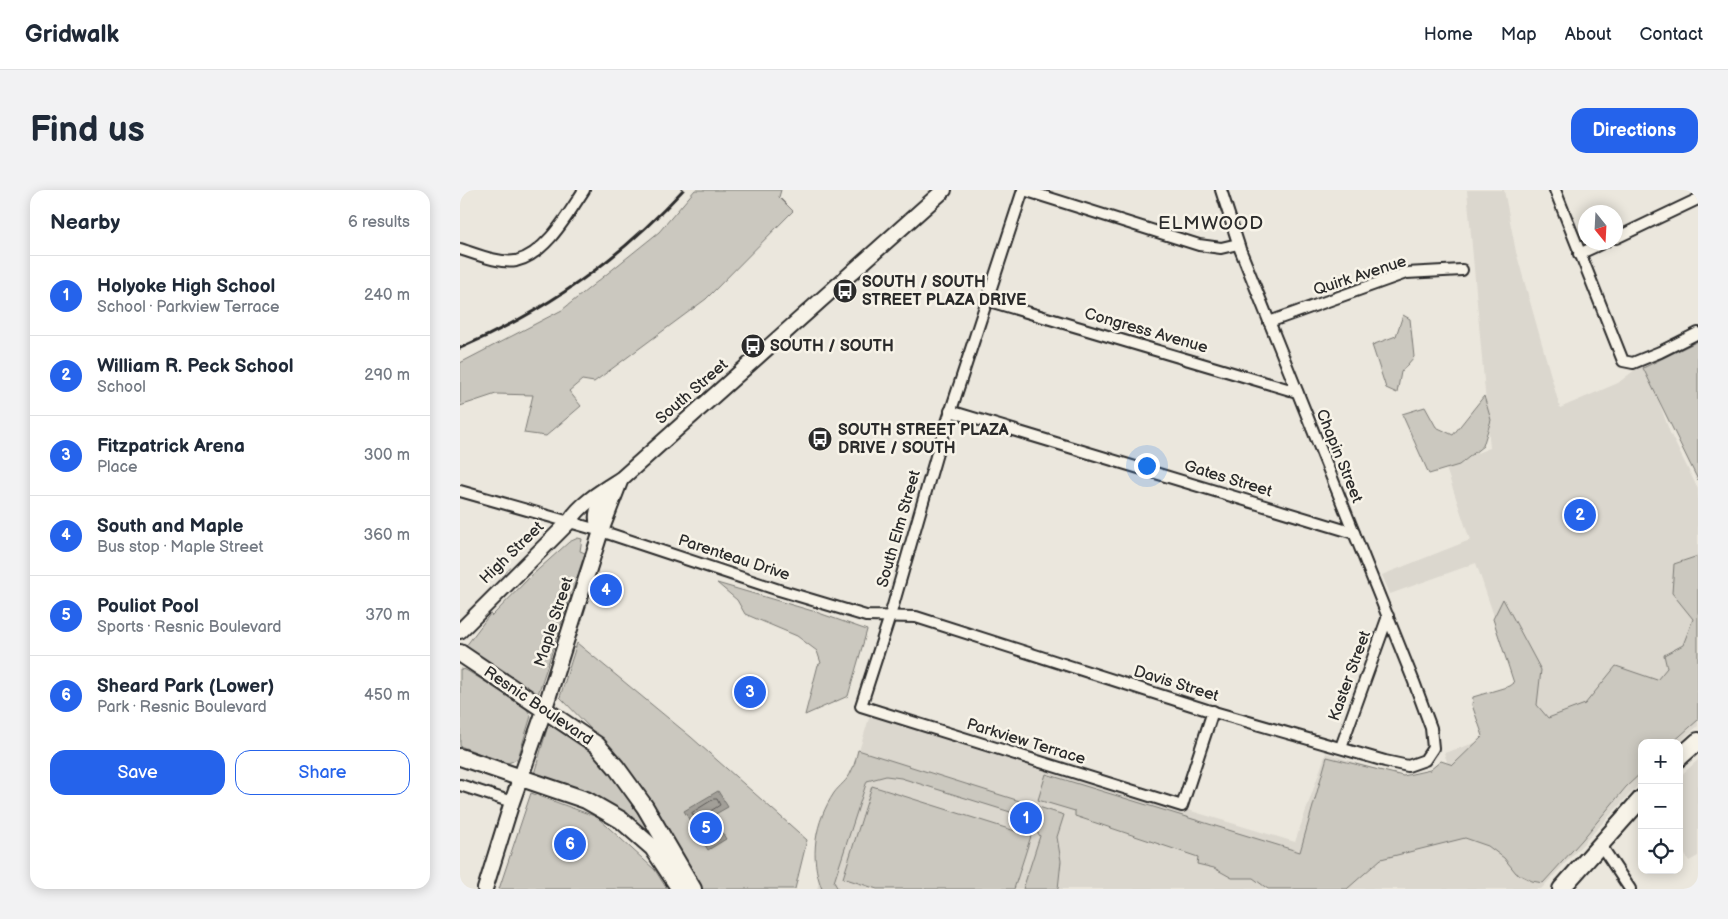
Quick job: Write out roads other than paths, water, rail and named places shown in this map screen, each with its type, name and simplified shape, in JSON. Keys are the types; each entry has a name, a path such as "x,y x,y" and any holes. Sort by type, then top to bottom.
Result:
{"main road":[{"name":"South Street","path":"568,522 575,512 621,480 944,190"},
{"path":"601,531 596,522 597,511 606,495 621,480"},
{"name":"High Street","path":"460,631 568,522"},
{"name":"Maple Street","path":"484,889 544,711 601,531"},
{"name":"Resnic Boulevard","path":"460,654 596,745 616,767 645,807 694,889"},
{"path":"1683,754 1698,741"},
{"path":"460,757 586,800 621,820 653,848 680,889"},
{"path":"1561,889 1638,802"}],"street":[{"path":"460,249 496,260 516,261 541,248 584,190"},
{"path":"1023,190 1199,245 1221,248 1238,244"},
{"name":"South Elm Street","path":"861,706 890,616 950,411 1023,190"},
{"name":"Chapin Street","path":"1221,190 1238,244 1388,616 1414,682 1431,733"},
{"path":"1555,190 1624,361 1633,363 1698,334"},
{"path":"1623,235 1698,198"},
{"path":"1580,254 1589,250"},
{"name":"Quirk Avenue","path":"1269,322 1406,273 1462,270"},
{"name":"Congress Avenue","path":"986,300 1297,392"},
{"name":"Gates Street","path":"950,411 1354,533"},
{"path":"460,491 568,522"},
{"name":"Parenteau Drive","path":"568,522 866,616 890,616"},
{"name":"Davis Street","path":"890,616 916,617 1213,711 1408,766 1425,760 1433,748 1431,733"},
{"name":"Kaster Street","path":"1341,747 1388,616"},
{"name":"Parkview Terrace","path":"861,706 1182,806 1213,711"},
{"path":"460,785 512,802"},
{"path":"1600,844 1630,889"}],"water":[{"path":"718,791 728,807 712,816 726,839 708,850 684,811"}],"railway":[{"path":"460,348 523,318 580,281 633,239 683,190"}],"place":[{"name":"SOUTH / SOUTH STREET PLAZA DRIVE","path":"845,291"},
{"name":"SOUTH / SOUTH","path":"753,346"},
{"name":"SOUTH STREET PLAZA DRIVE / SOUTH","path":"820,439"},
{"name":"William R. Peck School","path":"1580,515"},
{"name":"South and Maple","path":"606,590"},
{"name":"Fitzpatrick Arena","path":"750,692"},
{"name":"Holyoke High School","path":"1026,818"},
{"name":"Pouliot Pool","path":"706,828"},
{"name":"Sheard Park (Lower)","path":"570,844"}],"district":[{"name":"ELMWOOD","path":"1211,223"}]}
